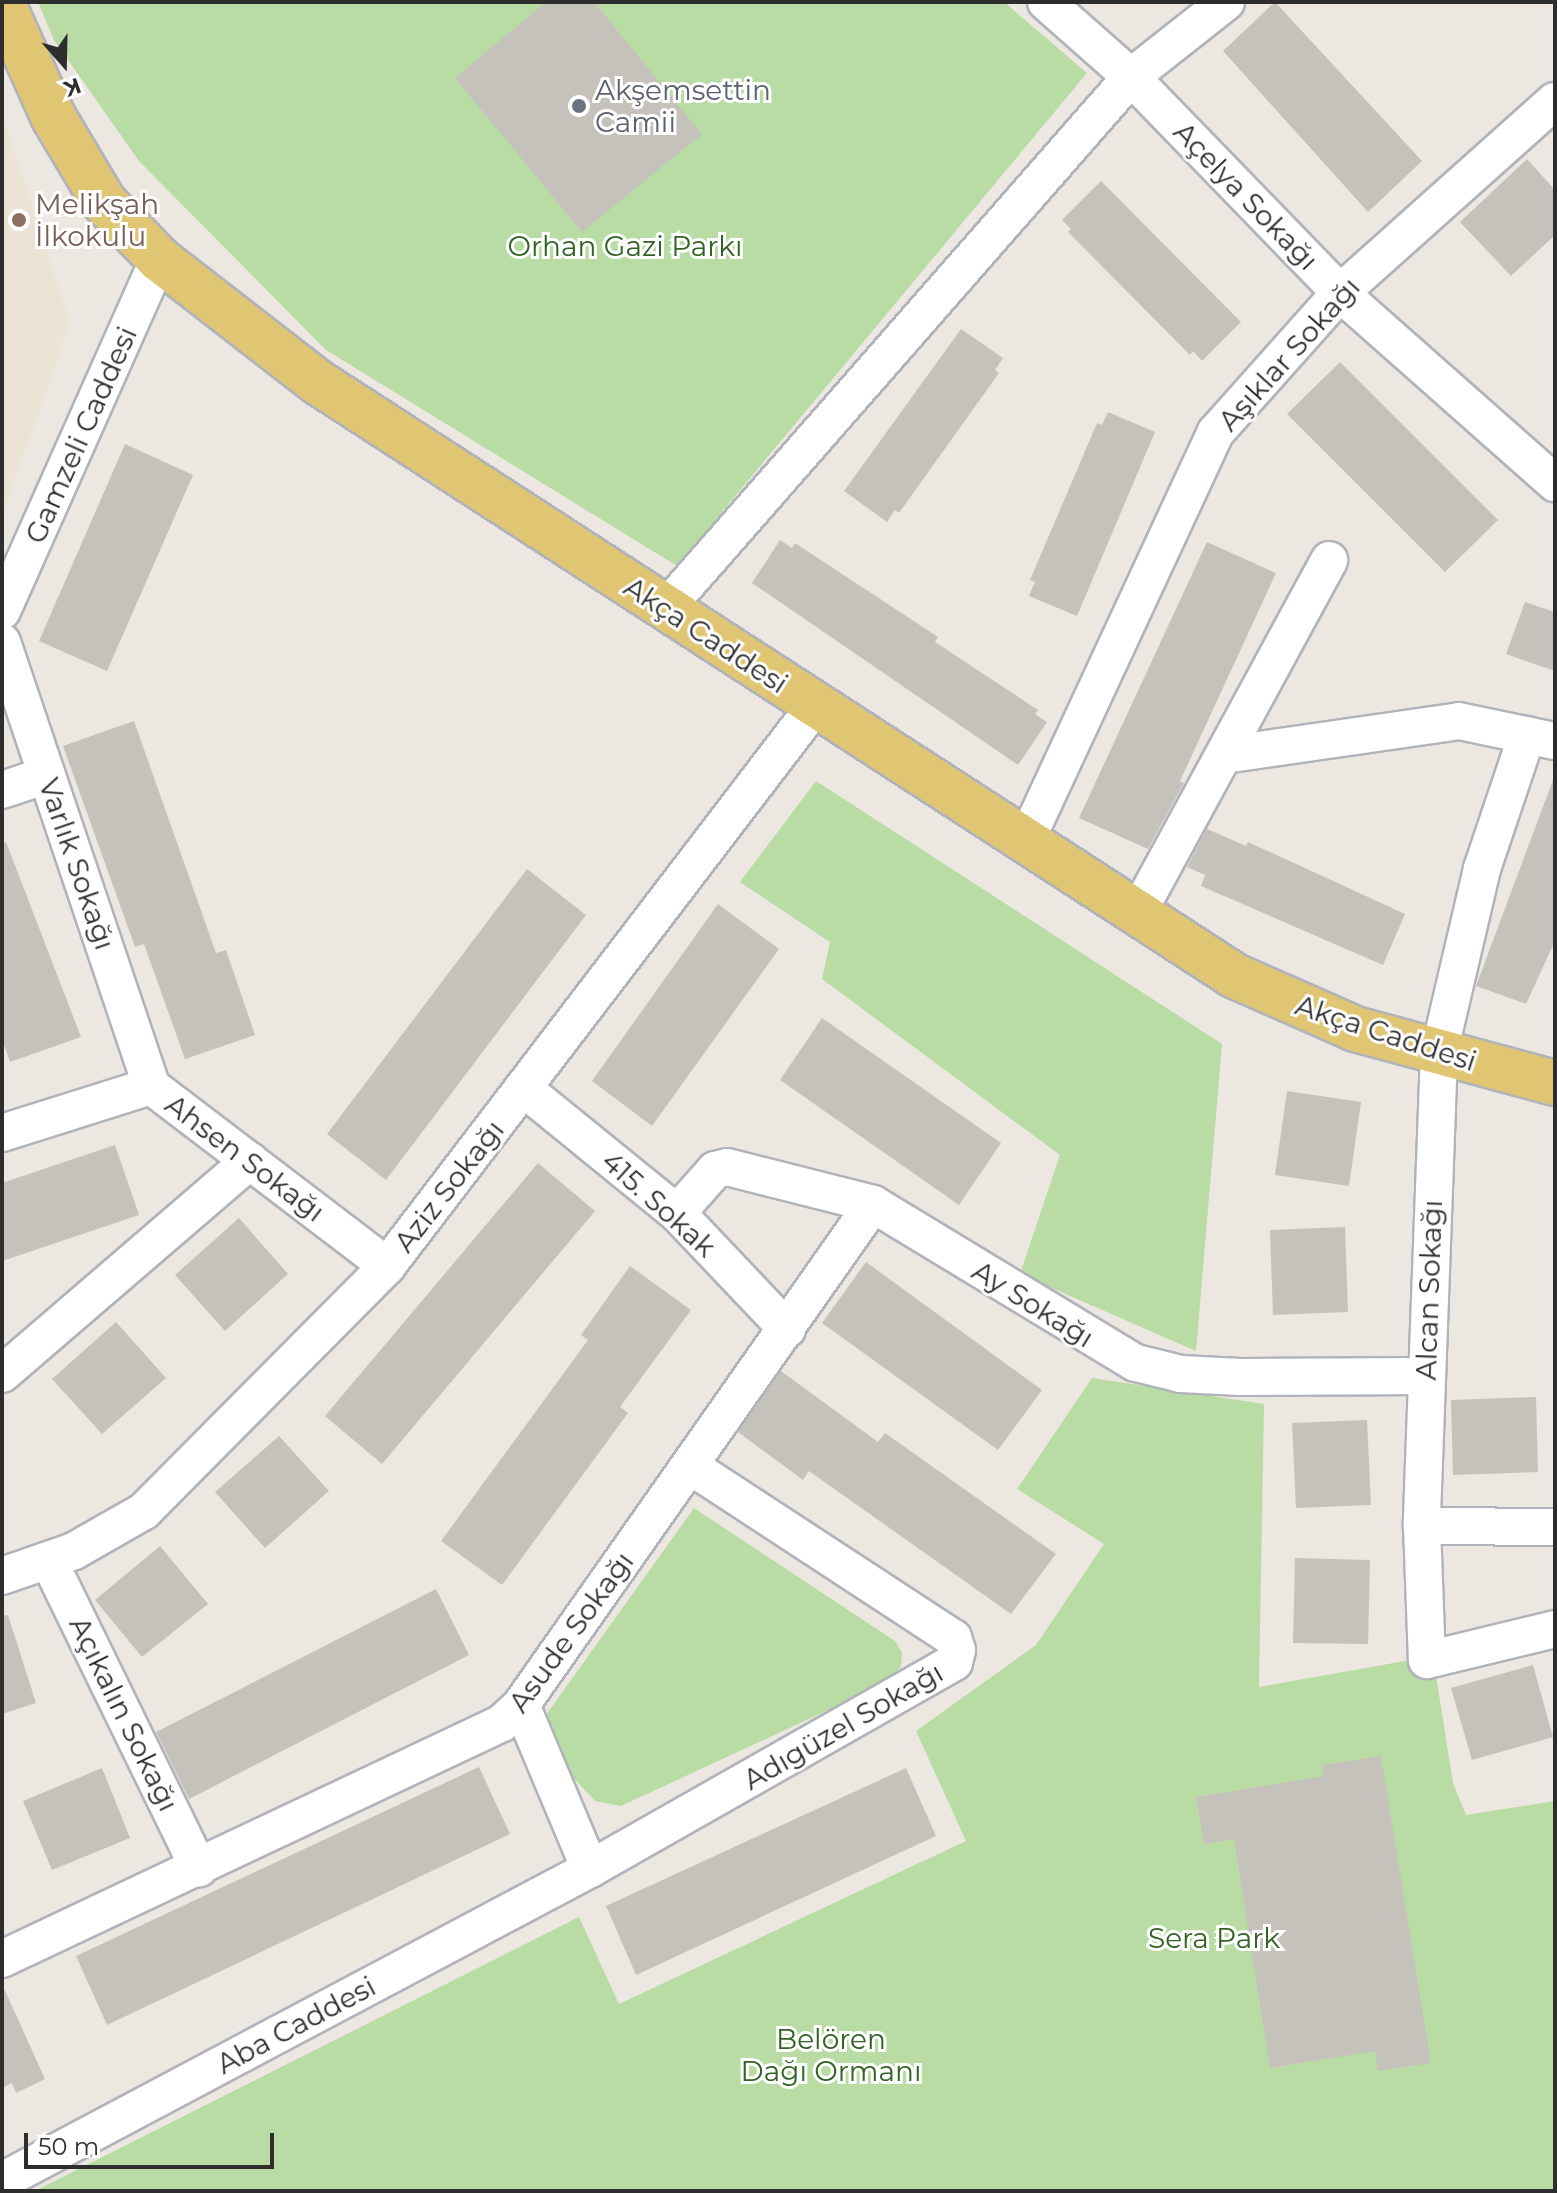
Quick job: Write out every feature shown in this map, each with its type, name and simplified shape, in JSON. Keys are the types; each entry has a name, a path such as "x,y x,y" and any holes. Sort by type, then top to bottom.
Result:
{"main road":[{"name":"Akça Caddesi","path":"2,2 14,63 83,172 121,222 159,259 319,383 1136,916 1272,995 1355,1029 1555,1083"}],"street":[{"name":"Açelya Sokağı","path":"1046,2 1131,77 1340,293 1555,483"},
{"path":"666,608 1131,77 1226,2"},
{"name":"Aşıklar Sokağı","path":"1025,843 1216,432 1340,293 1555,101"},
{"name":"Gamzeli Caddesi","path":"2,611 159,259"},
{"path":"1136,916 1329,560"},
{"name":"Varlık Sokağı","path":"2,642 151,1086"},
{"name":"Aziz Sokağı","path":"2,1576 49,1561 109,1535 144,1511 387,1266 815,706"},
{"path":"1224,755 1459,721 1541,738"},
{"name":"Alcan Sokağı","path":"1541,738 1482,869 1439,1053 1422,1526 1427,1660 1555,1629"},
{"path":"2,790 47,775"},
{"name":"Ahsen Sokağı","path":"2,1133 151,1086 387,1266"},
{"name":"415. Sokak","path":"523,1088 677,1213 787,1329"},
{"path":"2,1374 250,1161"},
{"name":"Ay Sokağı","path":"677,1213 720,1166 873,1204 1136,1363 1181,1374 1240,1377 1426,1376"},
{"name":"Asude Sokağı","path":"2,1959 482,1736 521,1705 873,1204"},
{"name":"Adıgüzel Sokağı","path":"590,1869 937,1675 957,1656 953,1638 690,1466"},
{"path":"1422,1526 1555,1527"},
{"name":"Açıkalın Sokağı","path":"49,1561 199,1868"},
{"path":"521,1705 590,1869"},
{"name":"Aba Caddesi","path":"2,2181 590,1869"}],"shaded area":[{"name":"Melikşah İlkokulu","path":"2,117 70,323 2,517"}],"green space":[{"name":"Orhan Gazi Parkı","path":"38,2 1004,2 1087,73 677,566 326,350 139,161 54,40"},
{"path":"816,781 1222,1044 1196,1351 1020,1274 1060,1155 822,979 830,942 740,882"},
{"name":"Sera Park","path":"1092,1378 1264,1404 1259,1687 1433,1656 1453,1783 1466,1815 1555,1801 1555,2191 35,2191 579,1917 619,2004 966,1841 916,1731 1036,1645 1104,1544 1017,1489"},
{"path":"694,1508 895,1641 902,1653 901,1667 882,1685 621,1806 595,1801 557,1760 546,1715"}],"building":[{"name":"Akşemsettin Camii","path":"546,2 594,2 702,134 582,232 455,78"},
{"path":"1275,2 1422,161 1368,212 1223,51"},
{"path":"1527,159 1555,190 1555,235 1511,276 1460,222"},
{"path":"1101,181 1241,322 1202,361 1193,351 1190,355 1068,232 1071,229 1062,220"},
{"path":"961,329 1003,358 995,370 999,373 899,513 895,510 887,522 844,491"},
{"path":"1340,362 1498,520 1445,572 1287,414"},
{"path":"1108,412 1155,432 1077,616 1029,596 1035,582 1030,580 1097,423 1102,425"},
{"path":"125,444 193,475 107,671 39,641"},
{"path":"780,540 792,548 795,543 938,637 935,642 1038,710 1035,714 1047,722 1018,765 752,583"},
{"path":"1207,542 1276,573 1180,781 1184,783 1148,849 1079,818"},
{"path":"1525,602 1555,612 1555,671 1506,654"},
{"path":"134,721 216,953 226,950 255,1035 185,1059 144,944 135,947 63,746"},
{"path":"1553,780 1555,941 1526,1004 1476,986"},
{"path":"1207,829 1246,846 1248,842 1405,914 1383,965 1201,886 1205,875 1187,867"},
{"path":"6,842 81,1037 10,1062 2,1039 2,843"},
{"path":"527,869 586,915 386,1180 327,1134"},
{"path":"718,904 779,949 652,1126 592,1081"},
{"path":"822,1018 1001,1143 959,1205 780,1080"},
{"path":"1287,1091 1361,1102 1349,1186 1275,1175"},
{"path":"115,1145 139,1215 2,1261 2,1183"},
{"path":"538,1163 595,1211 382,1464 325,1416"},
{"path":"239,1218 288,1274 225,1331 175,1275"},
{"path":"1345,1227 1348,1312 1273,1315 1270,1230"},
{"path":"866,1262 1042,1390 998,1450 822,1323"},
{"path":"630,1266 691,1310 620,1407 628,1413 502,1585 441,1541 588,1340 581,1335"},
{"path":"116,1322 166,1378 102,1434 52,1379"},
{"path":"781,1371 878,1442 885,1433 1056,1554 1011,1614 809,1471 803,1480 738,1432"},
{"path":"1536,1397 1538,1472 1453,1475 1451,1400"},
{"path":"1367,1420 1371,1505 1296,1508 1292,1423"},
{"path":"279,1436 329,1491 265,1548 215,1492"},
{"path":"160,1546 208,1604 142,1657 95,1600"},
{"path":"1295,1558 1370,1560 1368,1644 1293,1643"},
{"path":"436,1589 469,1655 189,1799 156,1732"},
{"path":"8,1615 36,1703 2,1714 2,1616"},
{"path":"1533,1665 1553,1737 1472,1760 1451,1688"},
{"path":"1381,1756 1431,2063 1378,2071 1375,2051 1270,2068 1234,1839 1204,1844 1196,1797 1324,1776 1322,1765"},
{"path":"479,1767 510,1834 107,2025 76,1956"},
{"path":"102,1768 130,1838 52,1870 23,1801"},
{"path":"906,1768 936,1836 636,1975 606,1906"},
{"path":"2,1984 45,2079 16,2093 12,2083 2,2088"}],"place":[{"name":"Akşemsettin Camii","path":"579,106"},
{"name":"Melikşah İlkokulu","path":"19,220"}],"park label":[{"name":"Belören Dağı Ormanı","path":"831,2055"}]}
